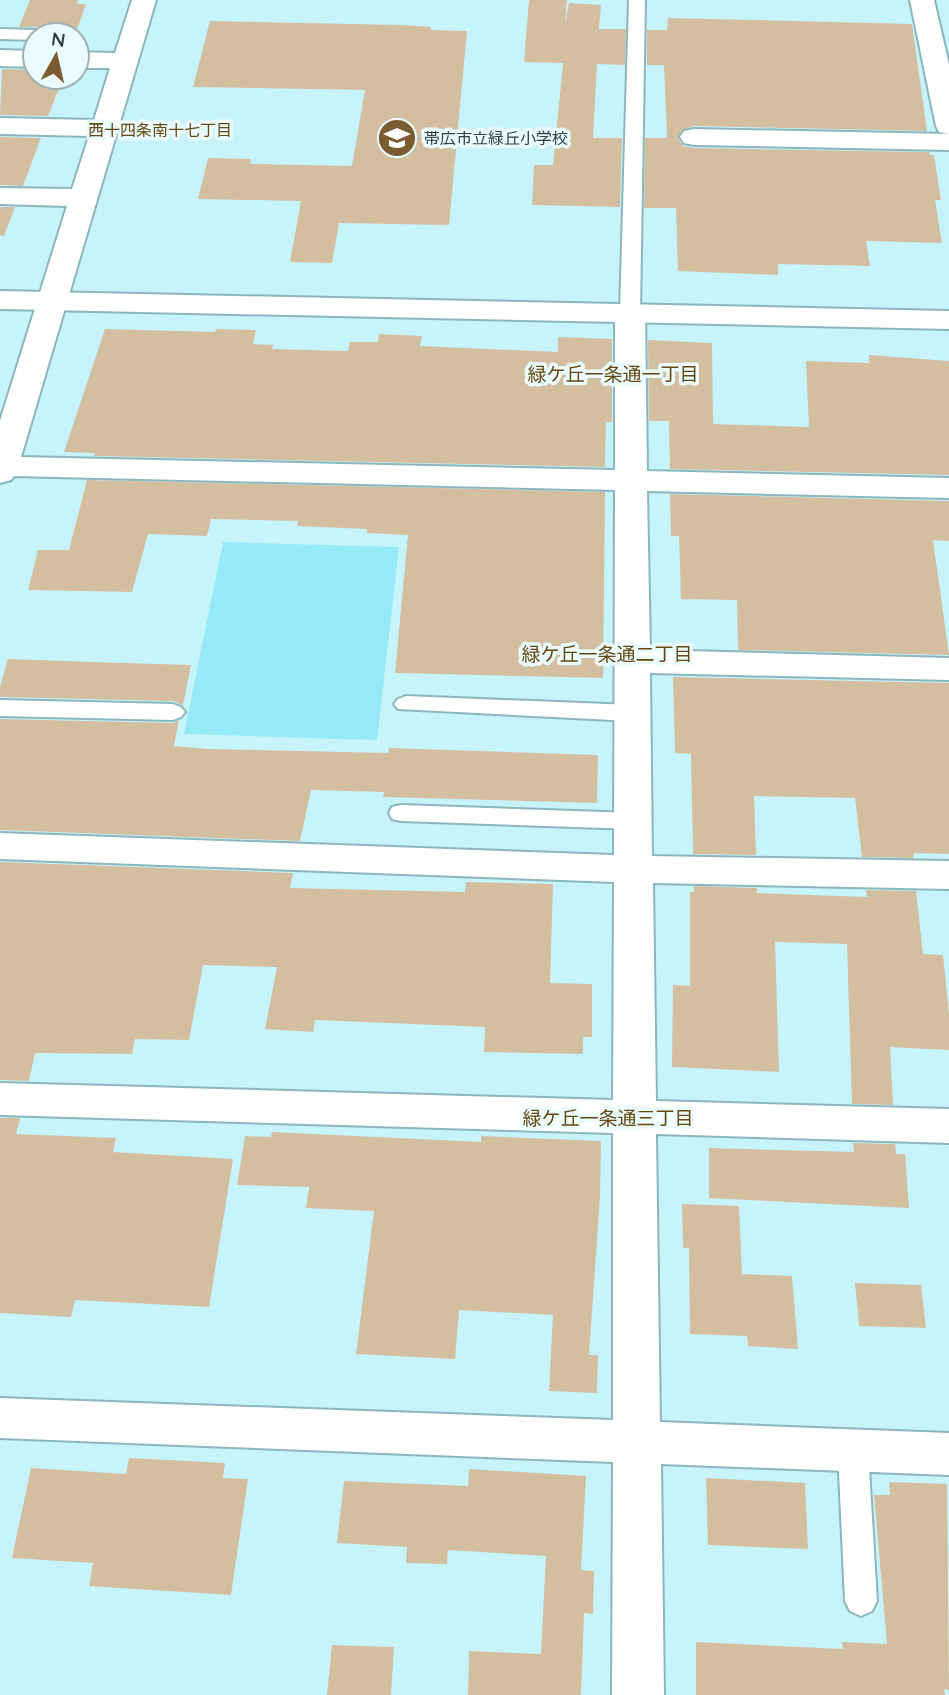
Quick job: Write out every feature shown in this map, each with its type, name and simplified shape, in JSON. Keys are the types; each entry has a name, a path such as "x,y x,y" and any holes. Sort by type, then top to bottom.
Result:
{"street":[{"path":"144,0 1,468 631,479 949,488"},
{"path":"922,0 949,126"},
{"path":"944,0 949,0"},
{"path":"0,58 21,59"},
{"path":"91,60 125,61"},
{"path":"0,126 105,128"},
{"path":"694,136 949,142"},
{"path":"0,196 84,198"},
{"path":"0,300 949,320"},
{"path":"630,313 638,1695"},
{"path":"632,661 949,669"},
{"path":"0,846 633,869 949,875"},
{"path":"0,1099 949,1126"},
{"path":"0,1418 636,1445 949,1454"}],"lane":[{"path":"630,313 637,0"},
{"path":"0,34 21,35"},
{"path":"406,704 632,713"},
{"path":"0,708 173,712"},
{"path":"401,813 633,821"},
{"path":"853,1451 861,1601"}],"shaded area":[{"path":"223,542 399,547 377,740 184,734"}],"building":[{"path":"30,0 78,0 77,4 86,4 80,21 21,21"},
{"path":"529,0 567,0 565,24 569,3 601,5 599,29 626,29 625,65 597,64 593,138 622,138 620,207 532,205 534,165 553,165 563,63 524,62"},
{"path":"668,18 912,24 927,131 694,126 682,130 678,138 683,146 694,148 929,152 934,155 941,200 935,200 942,243 866,241 870,266 778,264 778,275 678,271 676,208 644,208 645,138 667,138 664,65 647,65 647,30 667,30"},
{"path":"210,21 401,25 431,27 431,30 467,31 449,225 339,223 332,263 290,262 301,201 198,199 208,158 251,159 250,164 352,166 365,90 193,87"},
{"path":"2,69 21,70 21,91 58,91 48,116 0,115"},
{"path":"0,137 41,138 23,186 0,185"},
{"path":"0,207 15,207 4,236 0,235"},
{"path":"105,329 215,332 216,329 256,330 253,344 273,345 272,349 348,351 350,342 378,342 379,334 422,336 420,346 558,352 558,337 612,339 612,422 606,422 605,467 94,456 95,453 64,452"},
{"path":"648,340 712,343 713,424 809,427 806,361 869,363 869,355 949,361 949,475 670,469 669,421 649,421"},
{"path":"87,480 605,492 603,678 395,673 408,535 367,533 367,529 297,526 298,521 211,519 207,536 148,534 132,592 28,590 38,550 69,550"},
{"path":"670,494 949,501 949,541 933,540 949,655 738,650 737,600 681,599 679,536 671,536"},
{"path":"8,659 191,665 183,705 173,701 0,697"},
{"path":"673,677 949,683 949,854 914,853 913,858 862,857 855,798 754,796 756,855 693,854 691,754 675,753"},
{"path":"0,719 173,723 179,720 174,746 209,749 388,753 389,748 598,755 597,803 383,797 384,792 311,790 300,841 0,830"},
{"path":"0,862 293,873 290,888 465,892 466,882 553,884 550,983 592,984 592,1037 583,1037 583,1054 484,1052 485,1027 315,1020 313,1032 265,1029 277,967 203,965 189,1040 135,1039 132,1054 35,1053 29,1081 0,1080"},
{"path":"694,886 757,888 757,893 867,897 866,890 916,891 923,954 943,955 949,1014 949,1050 890,1047 893,1105 852,1104 847,944 775,942 779,1072 672,1067 673,985 690,986 690,892 694,892"},
{"path":"0,1118 20,1118 16,1134 116,1138 113,1152 233,1159 209,1307 75,1300 71,1317 0,1313"},
{"path":"272,1132 481,1142 481,1136 601,1141 600,1197 589,1355 598,1355 597,1393 549,1391 553,1315 459,1310 455,1359 356,1354 374,1211 306,1208 309,1187 237,1185 245,1136 271,1137"},
{"path":"853,1143 895,1144 896,1154 905,1154 909,1208 709,1198 709,1148 854,1152"},
{"path":"682,1204 739,1206 742,1274 792,1276 798,1349 748,1346 747,1336 690,1334 689,1248 683,1248"},
{"path":"855,1283 921,1285 926,1328 859,1326"},
{"path":"129,1458 225,1463 223,1478 248,1479 231,1595 89,1586 93,1563 12,1558 31,1468 126,1474"},
{"path":"469,1469 586,1476 581,1570 594,1571 593,1614 584,1613 581,1695 468,1695 469,1651 541,1654 546,1556 448,1550 447,1564 406,1563 407,1547 337,1543 344,1481 468,1486"},
{"path":"706,1478 805,1483 808,1549 708,1545"},
{"path":"889,1482 947,1484 949,1690 944,1689 945,1695 696,1695 696,1642 843,1649 842,1642 887,1644 874,1495 890,1495"},
{"path":"332,1645 394,1647 391,1695 327,1695"}],"place":[{"name":"帯広市立緑丘小学校","path":"397,138"}],"district":[{"name":"西十四条南十七丁目","path":"160,130"},
{"name":"緑ケ丘一条通一丁目","path":"613,374"},
{"name":"緑ケ丘一条通二丁目","path":"607,654"},
{"name":"緑ケ丘一条通三丁目","path":"608,1118"}]}
